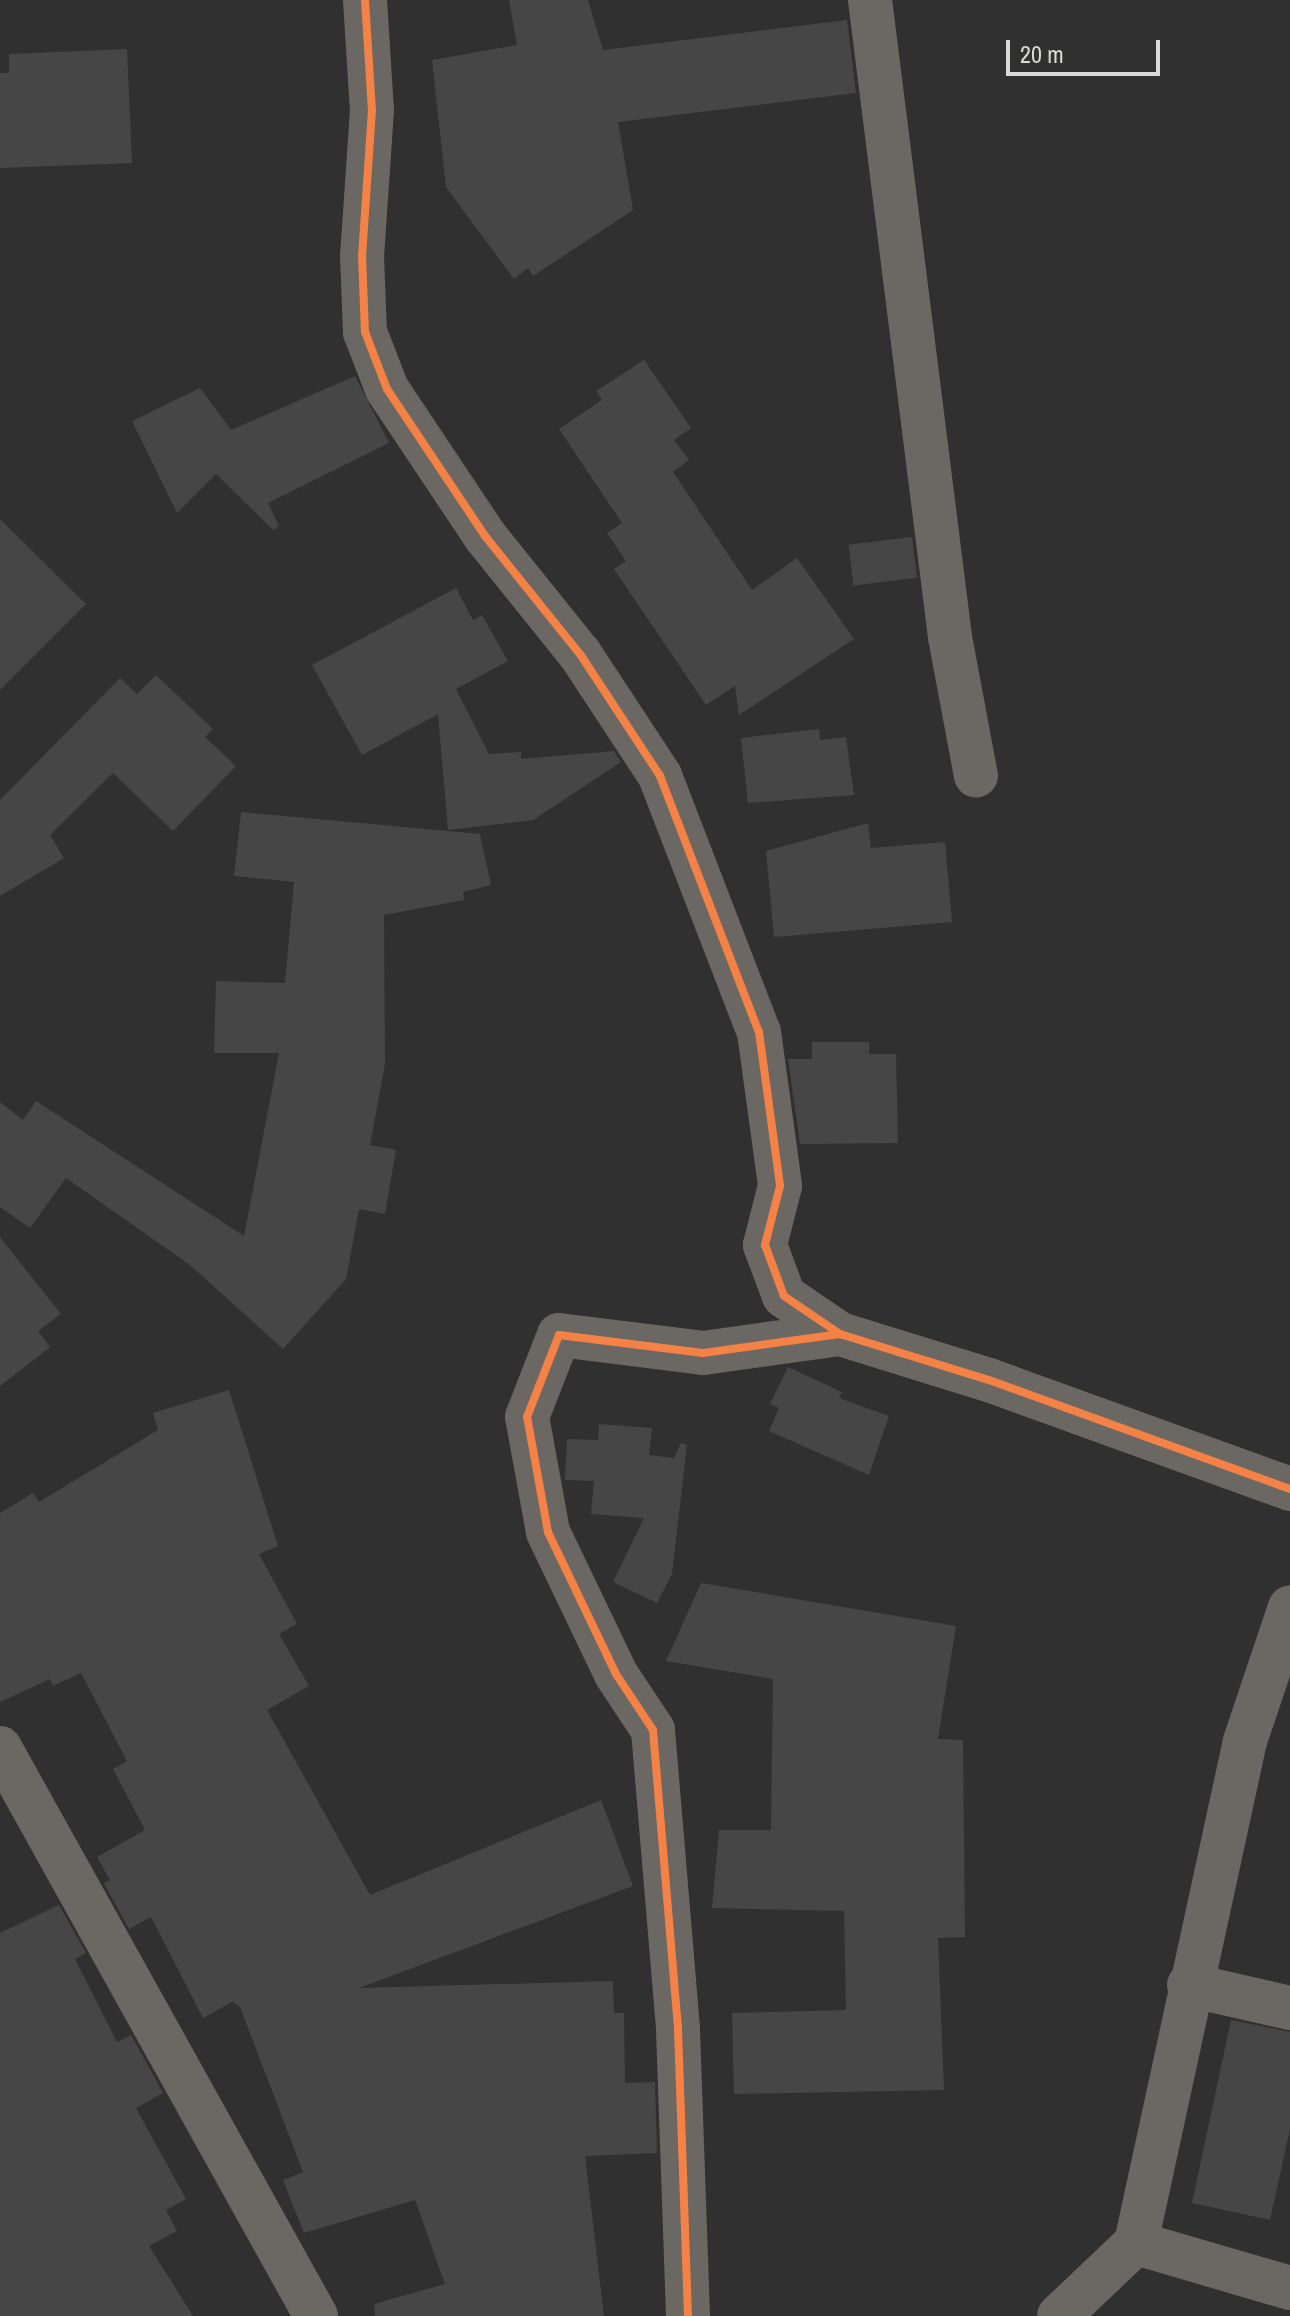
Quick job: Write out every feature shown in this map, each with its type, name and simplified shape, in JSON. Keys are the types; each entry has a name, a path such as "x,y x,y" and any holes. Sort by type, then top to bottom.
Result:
{"street":[{"path":"365,0 372,110 362,255 365,332 387,389 485,536 580,654 660,776 759,1032 780,1186 765,1245 784,1296 840,1334 989,1380 1290,1489"},
{"path":"870,0 950,637 976,776"},
{"path":"688,2316 678,2028 653,1730 616,1674 548,1532 527,1417 559,1335 703,1353 840,1334"},
{"path":"1059,2316 1136,2243 1189,1985 1245,1741 1290,1607"},
{"path":"0,1748 316,2316"},
{"path":"1189,1985 1290,2008"},
{"path":"1136,2243 1290,2288"}],"building":[{"path":"509,0 588,0 603,50 847,20 856,93 618,122 633,210 533,276 528,268 514,279 446,187 432,60 517,45"},
{"path":"127,49 132,163 0,168 0,73 9,73 9,54"},
{"path":"644,360 691,428 674,440 689,460 673,472 752,590 797,558 854,639 739,715 735,686 706,705 614,569 626,561 607,533 622,523 559,429 602,400 596,391"},
{"path":"355,376 389,443 268,503 279,526 273,530 216,474 177,513 132,421 200,388 231,430"},
{"path":"0,519 86,604 0,690"},
{"path":"912,537 917,578 853,585 848,545"},
{"path":"456,588 473,620 482,615 508,661 456,689 489,754 521,752 521,759 614,751 621,762 533,820 448,830 438,714 362,755 312,665"},
{"path":"156,675 213,729 205,737 236,766 173,831 113,773 50,835 64,858 0,896 0,800 120,678 137,694"},
{"path":"819,729 820,740 846,737 854,795 748,803 741,738"},
{"path":"241,812 480,834 491,885 463,892 464,900 384,915 385,1064 370,1145 396,1150 385,1214 359,1209 346,1279 283,1349 190,1265 66,1178 30,1228 0,1207 0,1102 23,1120 36,1101 244,1236 279,1053 214,1053 216,981 285,983 294,882 234,876"},
{"path":"868,823 871,848 945,842 952,922 774,937 766,851"},
{"path":"812,1042 869,1042 869,1054 896,1054 898,1143 800,1144 788,1059 812,1059"},
{"path":"0,1237 61,1314 38,1331 50,1347 0,1386"},
{"path":"788,1367 842,1392 839,1398 889,1416 869,1475 769,1431 779,1408 770,1404"},
{"path":"229,1390 278,1546 259,1554 297,1624 279,1634 309,1686 267,1710 370,1895 601,1800 633,1886 359,1988 613,1981 614,2013 624,2013 625,2083 655,2082 657,2153 585,2156 604,2316 375,2316 374,2304 445,2284 415,2200 304,2233 283,2180 303,2172 240,2007 232,2002 203,2018 151,1917 129,1929 104,1883 110,1880 97,1857 145,1830 113,1769 127,1761 81,1673 53,1686 50,1679 0,1702 0,1513 33,1493 39,1502 158,1430 153,1413"},
{"path":"599,1424 652,1428 649,1455 674,1458 681,1443 687,1445 672,1574 657,1603 613,1582 644,1518 591,1514 594,1481 565,1480 567,1439 598,1440"},
{"path":"701,1583 956,1626 938,1739 963,1740 965,1937 938,1938 944,2090 734,2094 732,2013 846,2010 844,1911 712,1908 719,1830 771,1830 773,1679 666,1661"},
{"path":"59,1905 86,1953 75,1959 117,2042 131,2035 163,2093 136,2108 186,2199 166,2210 177,2231 149,2246 193,2316 0,2316 0,1933"},
{"path":"1231,2020 1290,2032 1290,2129 1270,2220 1192,2203"}],"cycle path":[{"path":"365,0 372,110 362,255 365,332 387,389 485,536 580,654 660,776 759,1032 780,1186 765,1245 784,1296 840,1334 989,1380 1290,1489"},
{"path":"688,2316 678,2028 653,1730 616,1674 548,1532 527,1417 559,1335 703,1353 840,1334"}]}
